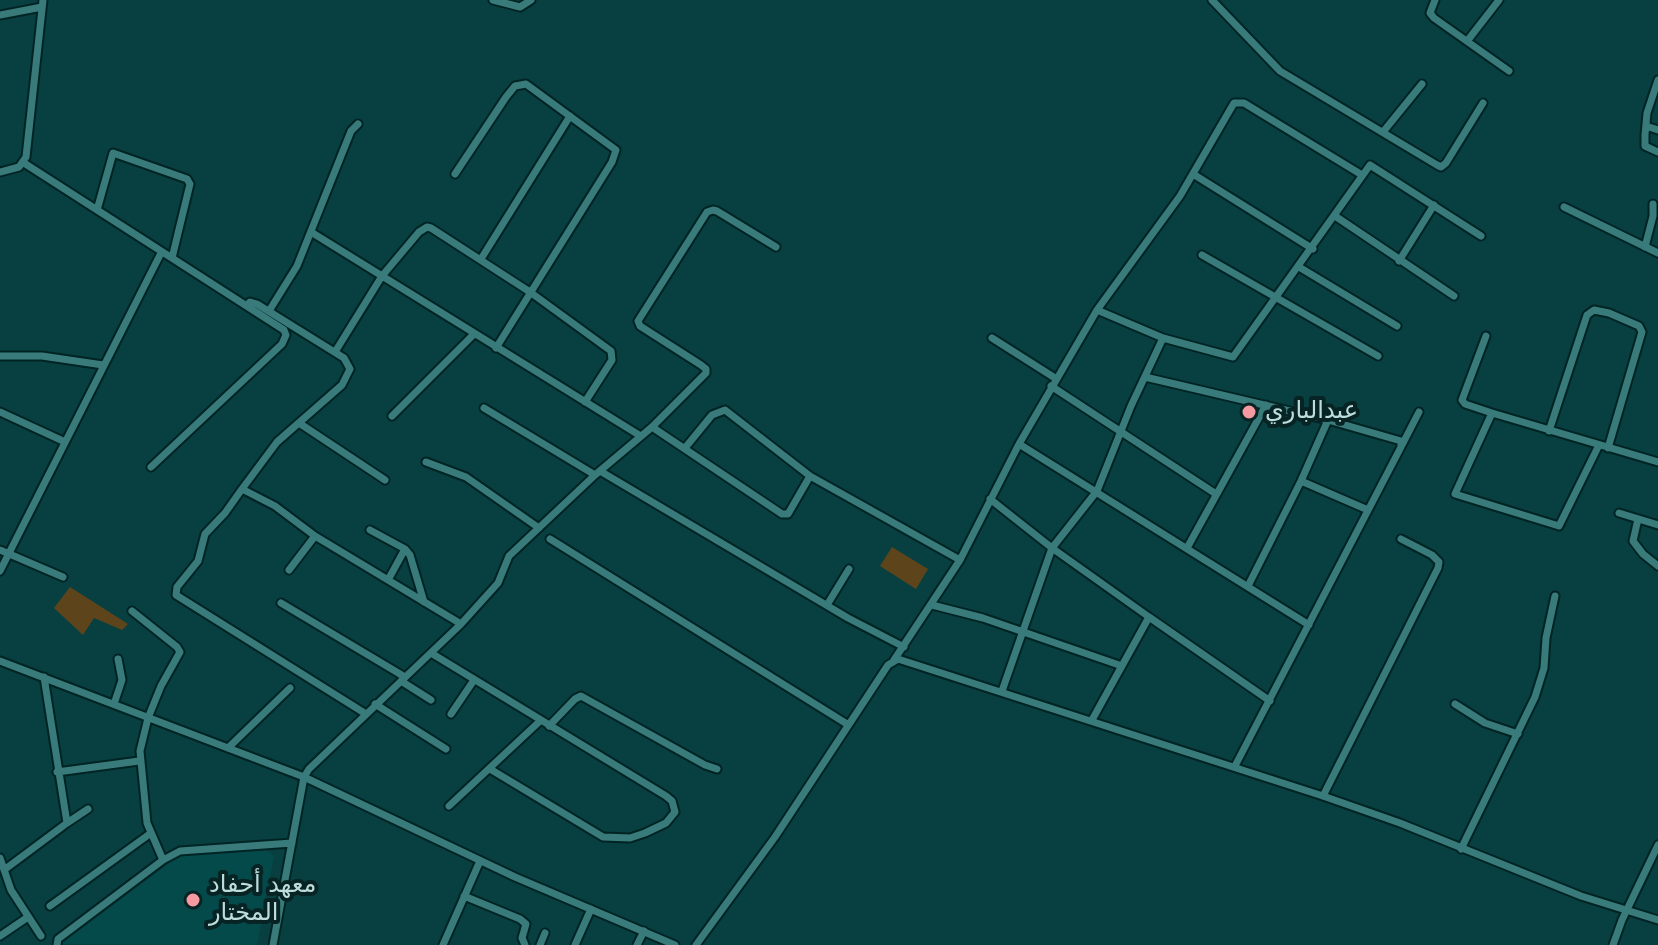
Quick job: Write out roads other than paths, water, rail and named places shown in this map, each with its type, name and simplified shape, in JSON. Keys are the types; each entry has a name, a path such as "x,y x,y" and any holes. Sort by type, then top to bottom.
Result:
{"street":[{"path":"493,0 520,7 531,0"},
{"path":"1212,0 1280,71 1437,165 1444,166 1483,103"},
{"path":"1435,0 1430,13 1434,18 1509,71"},
{"path":"1468,40 1499,0"},
{"path":"0,15 43,3 24,163"},
{"path":"1658,80 1647,113 1645,146 1658,152"},
{"path":"455,174 493,114 515,86 526,84 613,146 615,154 496,348"},
{"path":"1383,132 1422,84"},
{"path":"696,945 775,837 847,724 932,605 960,560 1053,382 1097,310 1180,196 1232,105 1244,103 1362,175"},
{"path":"481,259 570,116"},
{"path":"269,311 297,266 351,131 358,124"},
{"path":"1646,126 1658,130"},
{"path":"97,210 113,153 187,179 190,184 172,258"},
{"path":"0,172 24,163"},
{"path":"24,163 284,330 286,335 282,344 151,467"},
{"path":"1097,310 1163,338 1233,357 1313,249 1367,167 1373,165 1481,236"},
{"path":"1193,174 1313,249"},
{"path":"1645,247 1653,204"},
{"path":"1399,261 1434,205"},
{"path":"1564,207 1658,253"},
{"path":"273,945 304,777 309,769 461,624 498,583 509,556 702,378 706,369 640,326 638,321 707,212 717,211 776,247"},
{"path":"1335,216 1454,296"},
{"path":"335,352 382,276 419,232 427,227 530,292 611,351 612,360 585,402"},
{"path":"311,232 639,435"},
{"path":"0,571 63,441 161,253"},
{"path":"1202,255 1378,356"},
{"path":"1299,267 1397,326"},
{"path":"247,305 254,302 335,352 348,362 349,376 277,442 225,513 205,534 198,561 177,587 176,595 366,714"},
{"path":"1492,413 1455,494 1556,527 1561,525 1604,446 1642,332 1639,326 1609,313 1594,310 1587,315 1549,431"},
{"path":"392,416 474,334"},
{"path":"1486,336 1462,400 1465,404 1658,462"},
{"path":"992,338 1120,432 1216,494"},
{"path":"1002,691 1052,548 1097,491 1163,338"},
{"path":"0,356 42,356 103,365"},
{"path":"1145,377 1397,437 1401,447"},
{"path":"1187,548 1266,405"},
{"path":"484,408 904,647"},
{"path":"685,448 712,415 725,410 810,476 960,560"},
{"path":"0,412 63,441"},
{"path":"1235,766 1419,412"},
{"path":"1248,586 1328,420"},
{"path":"299,423 385,480"},
{"path":"652,427 782,514 788,514 810,476"},
{"path":"1019,444 1309,625"},
{"path":"426,462 466,477 539,528"},
{"path":"1301,481 1368,510"},
{"path":"242,489 275,506 315,536 461,624"},
{"path":"990,499 1052,548 1270,701"},
{"path":"1619,513 1658,525"},
{"path":"1638,519 1633,541 1658,566"},
{"path":"370,530 405,549 415,567 424,602"},
{"path":"289,570 315,536"},
{"path":"550,539 847,724"},
{"path":"1323,796 1438,568 1439,562 1432,555 1401,539"},
{"path":"388,580 405,549"},
{"path":"0,550 63,577"},
{"path":"827,605 849,569"},
{"path":"1461,849 1542,678 1555,596"},
{"path":"281,603 403,679 431,700"},
{"path":"932,605 1024,631 1122,666"},
{"path":"132,611 180,649 148,718 139,761 151,833 163,860"},
{"path":"1092,720 1149,617"},
{"path":"431,653 672,801 675,812 670,820 645,833 630,838 603,837 490,769"},
{"path":"114,704 122,680 118,659"},
{"path":"894,660 1002,691 1235,766 1400,823 1461,849 1656,919"},
{"path":"0,661 304,777 480,861 675,945"},
{"path":"44,677 67,823"},
{"path":"451,714 474,680"},
{"path":"228,748 290,688"},
{"path":"549,726 581,696 717,769"},
{"path":"375,704 446,749"},
{"path":"1455,704 1485,723 1518,734"},
{"path":"449,806 540,721"},
{"path":"57,772 139,761"},
{"path":"4,870 88,809"},
{"path":"50,906 151,833"},
{"path":"57,945 58,939 163,860 186,850 292,843"},
{"path":"1613,945 1658,845"},
{"path":"0,858 11,890 41,936"},
{"path":"443,945 480,861"},
{"path":"464,896 520,919 526,924 522,938 525,945"},
{"path":"575,945 591,909"},
{"path":"0,936 28,917"},
{"path":"637,945 644,931"},
{"path":"540,945 545,933"}],"place":[{"name":"عبدالباري","path":"1249,412"},
{"name":"معهد أحفاد المختار","path":"193,900"}]}
